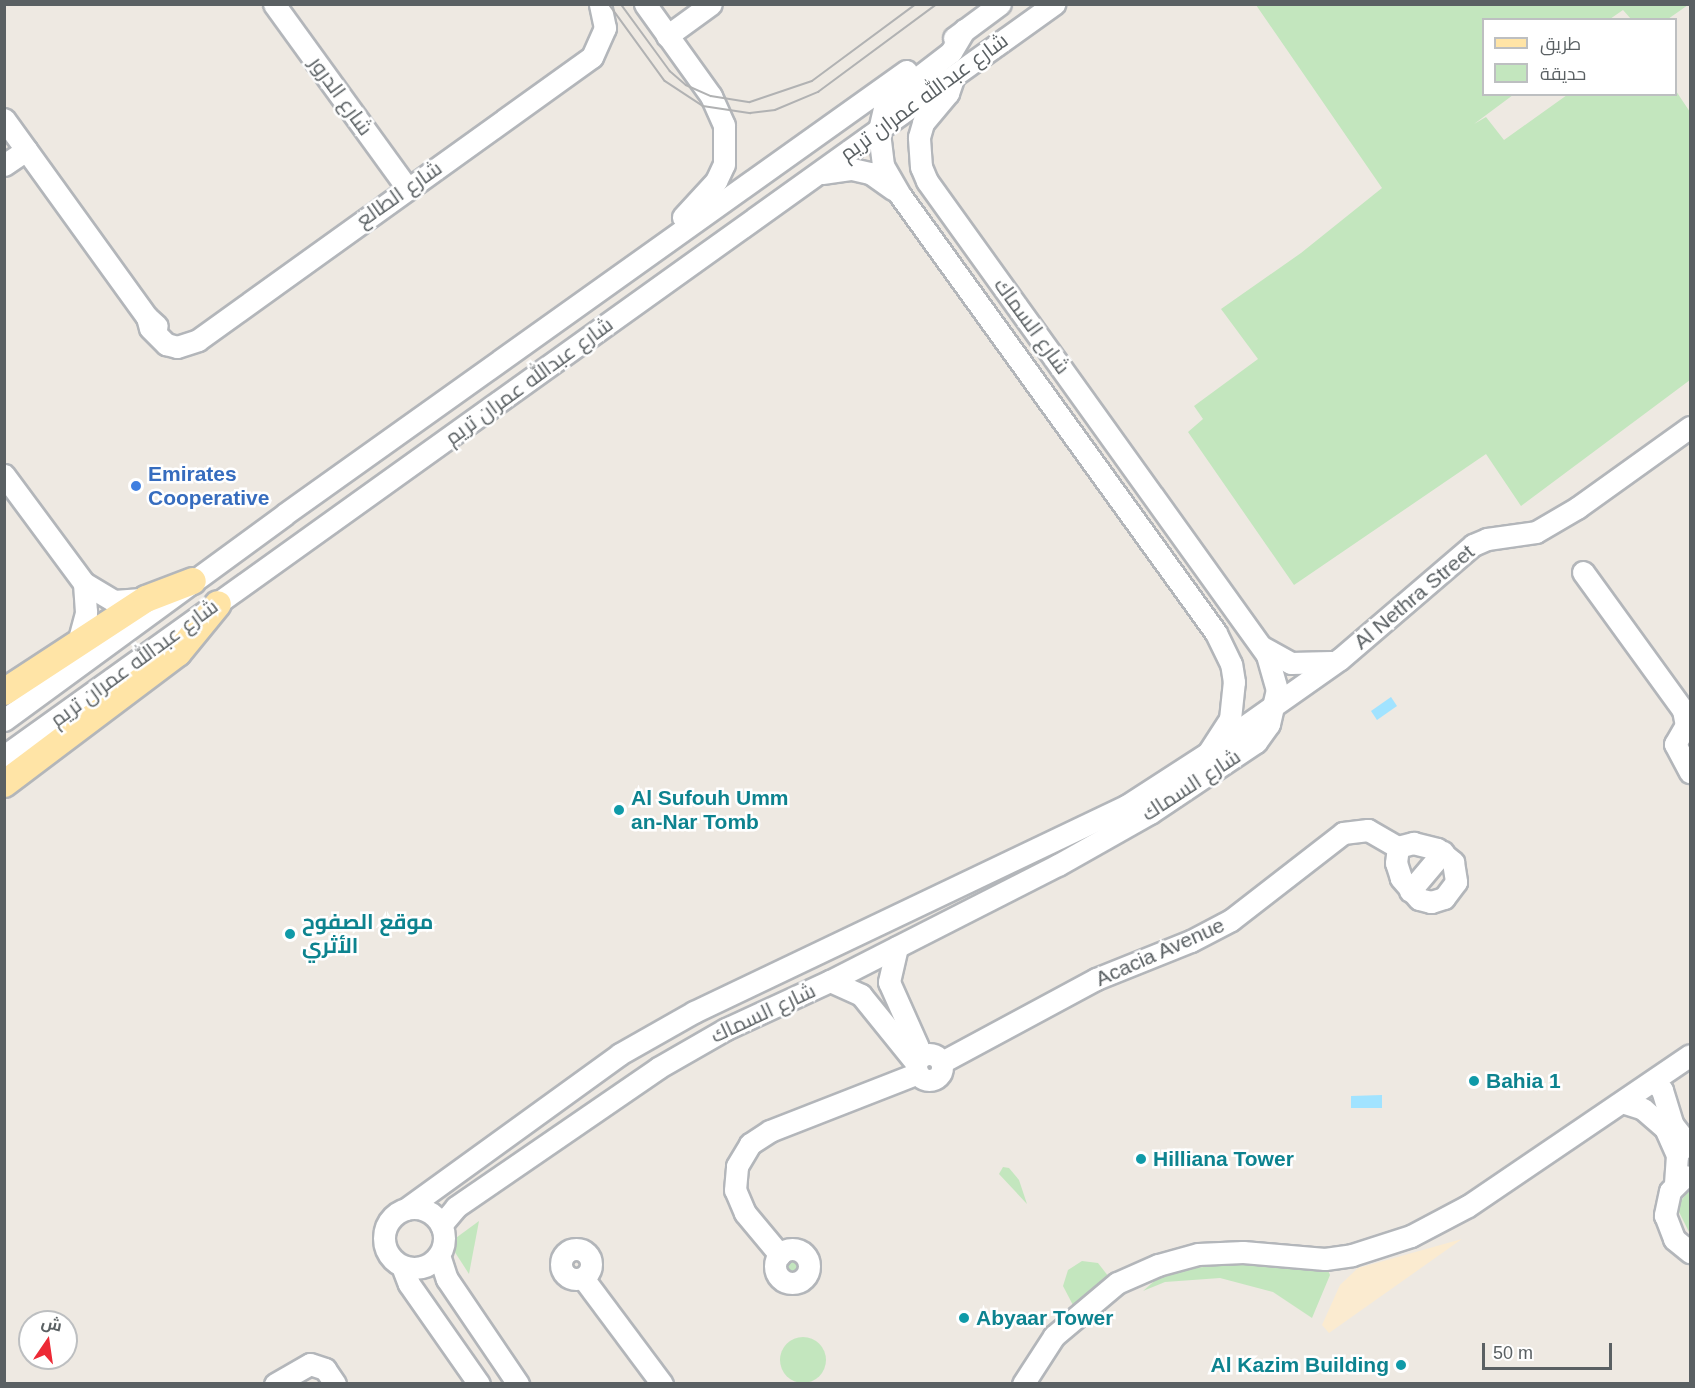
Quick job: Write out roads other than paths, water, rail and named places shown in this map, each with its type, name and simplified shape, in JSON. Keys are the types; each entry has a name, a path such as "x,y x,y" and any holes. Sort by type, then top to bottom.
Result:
{"main road":[{"path":"4,692 79,639 146,599 193,581"},
{"path":"4,784 178,653 218,604"}],"street":[{"name":"شارع الدرور","path":"274,4 407,188"},
{"name":"شارع الطالع","path":"4,119 147,317 150,328 166,344 188,345 592,57 605,28 600,4"},
{"path":"645,4 719,111 727,145 716,181 687,211 678,232"},
{"path":"667,36 711,4"},
{"name":"شارع عبدالله عمران تريم","path":"4,720 678,232 1000,4"},
{"name":"شارع عبدالله عمران تريم","path":"4,756 1054,4"},
{"path":"879,130 890,100 951,52 964,30"},
{"name":"شارع السماك","path":"441,1225 456,1207 658,1068 726,1029 830,981 1058,865 1205,779 1256,742 1269,724 1276,702 1276,679 1260,645 927,181 919,160 919,137 923,123 948,93 954,76"},
{"name":"شارع السماك","path":"479,1383 409,1284 402,1266 393,1260 384,1241 389,1221 549,1102 684,1017 1072,835 1160,787 1208,753 1230,719 1234,696 1224,648 900,195 883,165 879,130"},
{"path":"4,165 26,150"},
{"path":"816,175 834,170 861,171 886,182 900,195"},
{"name":"Al Nethra Street","path":"1208,753 1276,702 1340,659 1473,545 1536,532 1577,508 1690,427"},
{"path":"4,475 84,583 114,601 146,599"},
{"path":"1583,572 1683,710 1686,725 1675,744 1690,772"},
{"path":"79,639 86,612 84,583"},
{"path":"1260,645 1275,656 1297,664 1316,665 1340,659"},
{"name":"Acacia Avenue","path":"780,1255 745,1213 735,1190 737,1166 750,1144 770,1131 925,1063 1095,978 1191,941 1232,920 1342,833 1368,830 1398,847"},
{"path":"1421,843 1443,852 1453,862 1457,875 1450,894 1431,902 1410,891 1397,870 1398,847 1421,843"},
{"path":"1410,891 1443,852"},
{"path":"897,947 889,970 892,994 925,1063"},
{"path":"830,981 861,995 925,1063"},
{"path":"1023,1383 1054,1336 1117,1283 1158,1265 1197,1254 1244,1252 1325,1258 1383,1246 1468,1206 1625,1103 1690,1055"},
{"path":"1654,1081 1662,1090 1673,1125 1690,1147"},
{"path":"1625,1103 1652,1114 1665,1128 1677,1155 1683,1178 1667,1198 1666,1224 1674,1239 1690,1252"},
{"path":"402,1266 422,1267 439,1255 443,1246 441,1225 426,1211 406,1209"},
{"path":"439,1255 447,1279 518,1383"},
{"path":"583,1278 662,1383"},
{"path":"275,1383 310,1364 325,1369 336,1383"}],"water":[{"path":"1391,697 1397,706 1377,720 1371,711"},
{"path":"1382,1095 1382,1108 1351,1108 1351,1096"}],"tram line":[{"path":"609,4 665,81 703,106 750,113 775,110 818,92 937,4"},
{"path":"621,4 670,71 686,85 711,96 750,102 812,81 916,4"}],"place":[{"name":"Emirates Cooperative","path":"136,486"},
{"name":"Al Sufouh Umm an-Nar Tomb","path":"619,810"},
{"name":"موقع الصفوح الأثري","path":"290,934"},
{"name":"Bahia 1","path":"1474,1081"},
{"name":"Hilliana Tower","path":"1141,1159"},
{"name":"Abyaar Tower","path":"964,1318"},
{"name":"Al Kazim Building","path":"1401,1365"}]}
